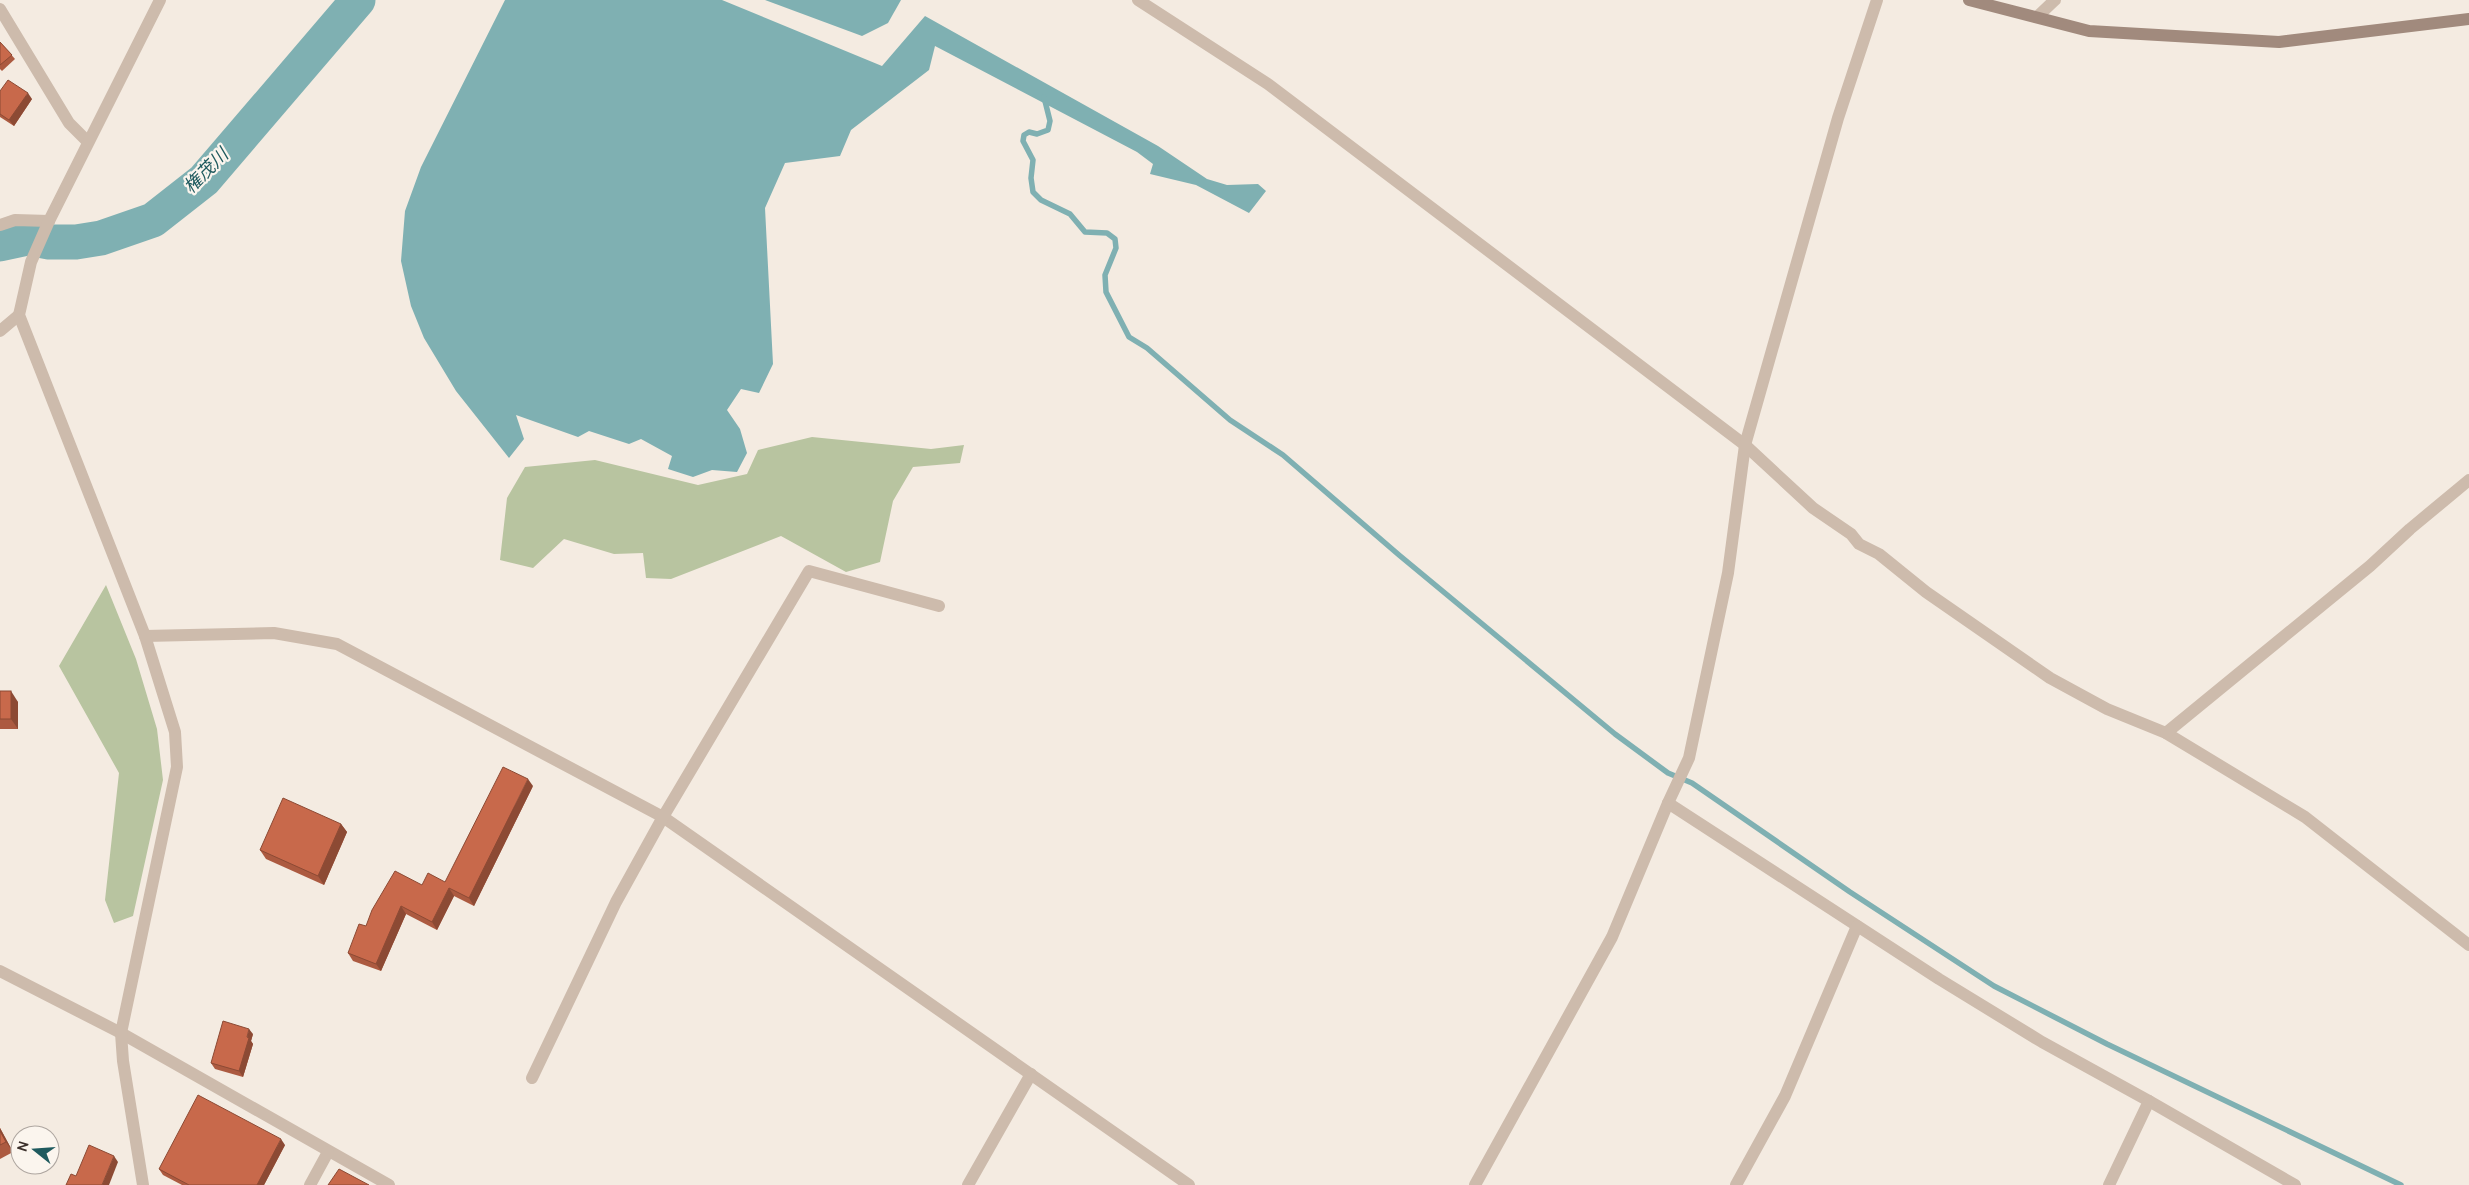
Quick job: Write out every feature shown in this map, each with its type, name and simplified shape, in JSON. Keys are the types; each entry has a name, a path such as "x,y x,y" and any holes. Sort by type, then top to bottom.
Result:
{"main road":[{"path":"1970,0 2038,16 2089,31 2279,42 2469,19"}],"street":[{"path":"0,331 19,315 35,253 47,224 160,0"},
{"path":"1138,0 1268,84 1746,445 1813,508 1851,534 1859,544 1879,554 1926,592 2050,678 2106,709 2166,733 2305,817 2469,945"},
{"path":"1475,1185 1612,937 1671,797 1690,758 1728,573 1746,445 1838,118 1876,0"},
{"path":"2038,16 2055,0"},
{"path":"0,9 69,123 88,142"},
{"path":"0,225 15,220 47,224"},
{"path":"19,315 145,636 175,732 177,767 121,1033 123,1061 143,1185"},
{"path":"2166,733 2370,566 2410,529 2469,480"},
{"path":"532,1078 616,902 663,817 809,571 939,606"},
{"path":"145,636 274,633 337,644 663,817 1188,1185"},
{"path":"1671,797 1857,926 2042,1042 2295,1185"},
{"path":"1736,1185 1785,1096 1857,926"},
{"path":"0,972 121,1033 389,1185"},
{"path":"968,1185 1030,1074"},
{"path":"2109,1185 2149,1101"},
{"path":"310,1185 328,1152"}],"green space":[{"path":"812,437 931,449 964,445 960,463 913,467 893,501 880,562 846,572 781,536 671,579 646,578 643,553 614,554 564,539 533,568 500,560 507,498 525,467 595,460 698,485 747,474 758,450"},
{"path":"106,585 136,659 157,729 163,780 133,916 114,923 105,900 119,773 59,666"}],"water":[{"path":"505,0 722,0 882,66 925,16 1158,146 1207,179 1227,185 1258,184 1266,191 1249,213 1196,185 1150,174 1153,164 1137,152 935,46 929,70 851,130 840,156 785,163 765,208 773,364 759,393 741,389 727,410 740,429 747,453 737,472 712,470 693,477 668,469 672,456 641,439 629,444 589,431 578,437 516,415 524,439 509,458 456,391 424,338 411,306 401,261 405,211 421,167"},
{"path":"765,0 901,0 888,23 862,36"}],"building":[{"path":"0,42 12,55 0,65"},
{"path":"8,80 28,93 9,120 0,114 0,91"},
{"path":"0,691 11,691 11,719 0,719"},
{"path":"503,767 528,779 469,898 449,888 432,922 401,906 376,964 348,953 359,924 366,926 372,910 395,871 422,885 428,873 445,882"},
{"path":"283,798 341,824 318,876 260,850"},
{"path":"223,1021 249,1029 247,1037 249,1038 239,1071 211,1063"},
{"path":"198,1095 281,1139 257,1185 189,1185 159,1169"},
{"path":"0,1131 6,1142 0,1145"},
{"path":"89,1145 114,1156 102,1185 66,1185 71,1174 76,1176"},
{"path":"339,1169 369,1185 328,1185"}],"waterway":[{"name":"権茂川","path":"0,244 28,238 49,242 76,242 101,238 153,220 204,180 358,0"},
{"path":"1044,97 1050,121 1048,130 1037,134 1029,132 1024,135 1023,141 1033,160 1031,178 1033,192 1041,200 1070,214 1085,232 1107,233 1115,239 1116,248 1105,275 1106,292 1129,337 1147,348 1230,420 1283,455 1399,555 1615,734 1668,773 1692,783 1850,892 1994,986 2107,1044 2401,1185"}]}
